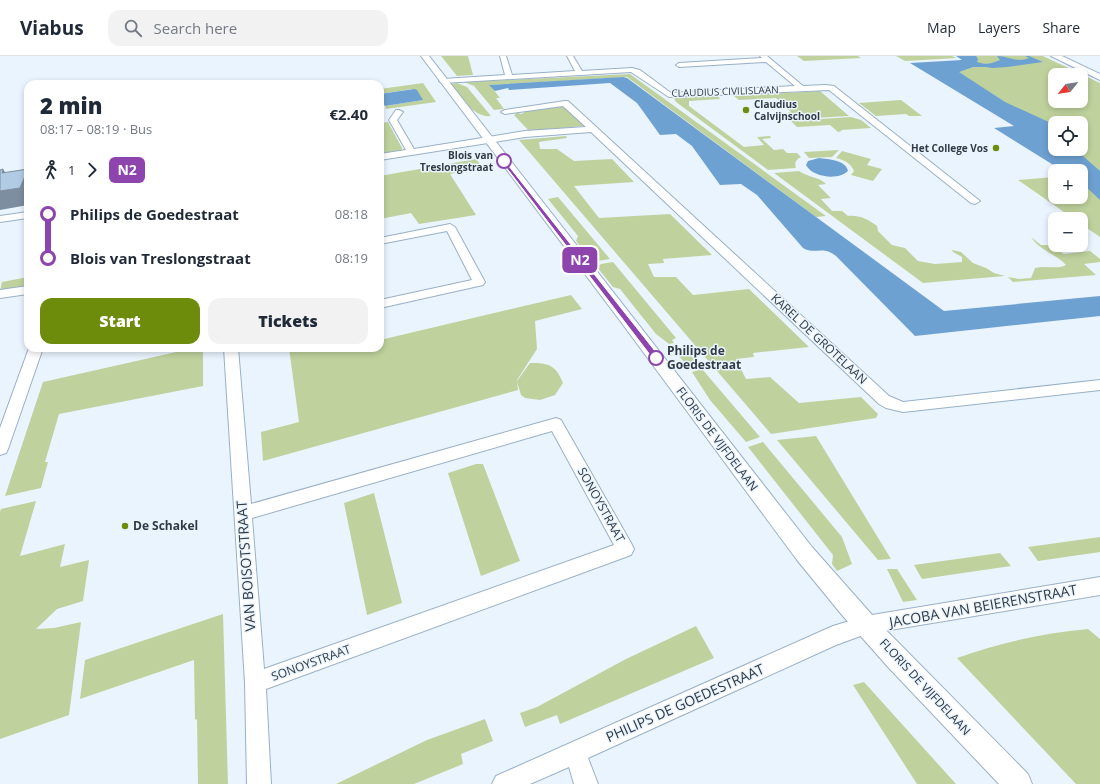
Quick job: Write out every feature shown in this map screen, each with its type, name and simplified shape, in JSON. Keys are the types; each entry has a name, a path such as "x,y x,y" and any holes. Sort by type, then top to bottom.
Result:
{"street":[{"name":"FLORIS DE VIJFDELAAN","path":"425,56 777,518 827,580 866,625 1018,784"},
{"path":"503,56 509,77"},
{"path":"570,56 580,73"},
{"path":"1055,56 1100,77"},
{"path":"679,65 766,58 801,88"},
{"name":"CLAUDIUS CIVILISLAAN","path":"443,81 632,70 669,95 825,86 831,88 975,201"},
{"name":"KAREL DE GROTELAAN","path":"510,117 505,112 564,103 884,400 892,404 903,407 1100,385"},
{"path":"399,112 392,120 410,152"},
{"path":"384,156 488,140 523,131 594,130"},
{"path":"0,219 24,216"},
{"path":"384,240 450,227 479,282 384,303"},
{"path":"0,294 24,291"},
{"path":"0,449 4,429 34,352"},
{"name":"VAN BOISOTSTRAAT","path":"231,352 255,683 259,784"},
{"name":"SONOYSTRAAT","path":"242,514 556,424 625,550 255,683"},
{"name":"JACOBA VAN BEIERENSTRAAT","path":"866,625 1100,586"},
{"name":"PHILIPS DE GOEDESTRAAT","path":"504,784 833,636 866,625"},
{"path":"575,752 586,784"}],"green space":[{"path":"441,56 468,56 473,75 457,76"},
{"path":"797,56 858,56 861,58 804,61"},
{"path":"896,56 952,56 957,58 905,61"},
{"path":"963,56 1043,56 1068,68 1048,68 1048,108 1088,108 1088,77 1100,83 1100,237 1088,229 1088,212 1064,212 1052,204 1088,204 1088,164 1077,164 1073,156 1088,156 1088,116 1048,116 1048,135 945,68 967,58"},
{"path":"630,74 826,216 816,217 627,77 490,85 500,98 496,98 504,109 494,110 474,86 464,82"},
{"path":"423,83 436,102 386,109 385,106 423,100 412,89 384,93 384,88"},
{"path":"457,83 467,87 491,116 479,114 468,106 451,84"},
{"path":"820,91 849,116 795,119 788,112 791,112 776,98 739,100 734,96"},
{"path":"718,96 720,99 689,101 689,106 744,147 764,145 757,137 770,136 771,138 762,139 774,150 783,149 787,153 797,153 801,157 796,161 796,168 768,170 676,102 674,98"},
{"path":"901,100 922,116 909,116 906,114 876,116 859,103"},
{"path":"562,106 584,125 529,131 514,115 518,112 520,114 524,113 522,111"},
{"path":"851,117 861,120 871,128 841,130 842,131 838,132 830,125 797,127 791,121"},
{"path":"384,122 388,122 402,150 384,153"},
{"path":"566,136 567,138 539,142 540,149 557,149 574,161 612,159 634,182 574,186 599,218 670,214 712,255 663,259 664,263 648,264 654,277 676,277 693,295 749,289 809,347 753,353 754,357 736,359 746,379 770,377 799,403 861,397 878,414 876,418 771,434 519,140"},
{"path":"839,150 832,157 809,158 804,152"},
{"path":"842,151 871,159 867,165 882,169 873,181 851,175 854,171 851,166 836,158"},
{"path":"476,159 483,168 450,174 476,215 419,224 411,213 384,218 384,175"},
{"path":"799,171 826,184 818,185 831,198 821,199 832,211 842,211 848,216 860,217 870,221 877,226 878,231 892,245 905,248 918,261 935,264 962,262 962,257 952,250 961,252 973,263 994,273 1005,276 923,283 774,173"},
{"path":"1048,178 1048,201 1018,180"},
{"path":"558,197 610,259 592,262 576,241 578,236 548,199"},
{"path":"1031,237 1041,245 1048,245 1048,252 1061,252 1064,254 1090,251 1100,259 1100,262 1084,264 1096,275 1013,282 1008,277 1019,279 1031,278 1035,268 1058,267 1066,265 1043,249"},
{"path":"613,262 676,338 672,340 674,343 669,344 656,334 620,289 613,287 597,267 601,264"},
{"path":"24,278 24,288 0,291 2,282"},
{"path":"571,295 582,309 535,321 537,349 517,381 530,363 551,366 558,372 563,383 555,395 540,400 525,398 521,395 517,382 518,390 263,461 261,432 299,422 290,352 384,352 384,339"},
{"path":"685,349 698,364 688,367 675,351"},
{"path":"176,352 203,352 203,386 59,414 45,462 48,462 41,488 5,496 43,382"},
{"path":"702,369 760,437 746,442 710,400 692,372"},
{"path":"816,436 891,559 878,560 777,440"},
{"path":"763,442 842,537 852,564 837,571 832,564 833,555 748,447"},
{"path":"476,464 483,464 520,561 481,576 448,473"},
{"path":"374,493 402,603 367,615 344,503"},
{"path":"36,501 20,556 65,544 60,567 89,560 83,601 57,609 36,629 54,628 81,622 69,715 0,739 0,512 1,509"},
{"path":"1100,537 1100,552 1038,561 1028,547"},
{"path":"1000,553 1011,566 922,579 914,565"},
{"path":"887,569 897,569 917,600 903,602"},
{"path":"223,614 228,784 198,784 194,660 80,699 85,660"},
{"path":"696,626 714,658 560,724 557,715 525,727 520,713 537,707 626,659"},
{"path":"1088,629 1100,639 1100,784 1076,784 957,658 1021,639"},
{"path":"864,682 956,784 917,784 853,685"},
{"path":"485,719 493,741 461,754 463,764 414,784 336,784 427,740"}],"water":[{"path":"956,56 976,56 978,59 977,62 983,64 1000,60 997,56 1020,60 1029,58 1025,56 1029,56 1043,62 1007,67 973,67 959,72 1005,102 1048,122 1048,156 1083,156 1100,171 1100,200 1088,189 1088,164 1052,164 994,128 1014,126 910,63 962,60"},
{"path":"623,77 627,78 944,311 1100,296 1100,316 915,336 836,256 823,250 811,251 803,248 757,195 741,184 720,185 692,146 676,134 660,135 637,103 610,83 509,90 508,88 495,91 489,85"},
{"path":"414,89 417,90 423,100 385,106 384,93"},
{"path":"819,158 840,162 847,167 848,171 844,174 832,177 819,175 809,169 806,165 808,161"}],"building":[{"path":"3,169 2,173 24,170 24,178 20,188 0,191 0,170"}],"bus line":[{"name":"N2","path":"504,161 656,358"}],"place":[{"name":"Claudius Calvijnschool","path":"746,110"},
{"name":"Het College Vos","path":"996,148"},
{"name":"Blois van Treslongstraat","path":"504,161"},
{"name":"Philips de Goedestraat","path":"656,358"},
{"name":"De Schakel","path":"125,526"}]}
